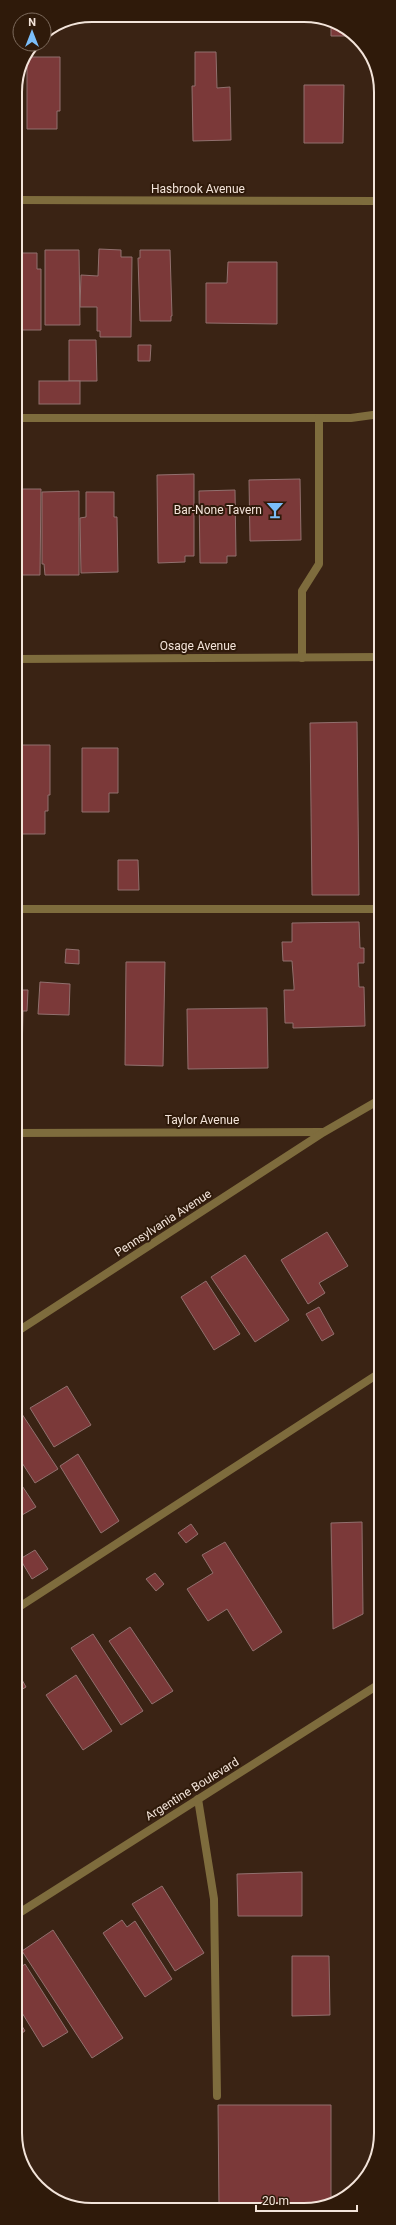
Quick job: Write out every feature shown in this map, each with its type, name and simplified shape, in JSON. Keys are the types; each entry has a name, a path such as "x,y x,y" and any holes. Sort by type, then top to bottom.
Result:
{"street":[{"name":"Hasbrook Avenue","path":"22,200 374,201"},
{"path":"22,418 351,418 374,415"},
{"path":"302,658 302,591 319,564 319,418"},
{"name":"Osage Avenue","path":"22,659 374,657"},
{"path":"22,909 374,909"},
{"name":"Taylor Avenue","path":"22,1133 324,1132 374,1103"},
{"name":"Pennsylvania Avenue","path":"22,1329 324,1132"},
{"path":"22,1605 374,1377"},
{"name":"Argentine Boulevard","path":"22,1911 374,1687"},
{"path":"198,1799 214,1899 217,2096"}],"building":[{"path":"331,28 346,36 331,36"},
{"path":"195,52 216,52 217,88 230,87 231,140 193,141 192,86 195,86"},
{"path":"31,57 60,57 60,111 57,111 57,129 27,129 27,65"},
{"path":"304,85 344,85 343,143 304,143"},
{"path":"99,249 121,250 121,257 132,257 131,337 100,337 100,331 97,331 97,307 80,307 81,275 98,276"},
{"path":"45,250 79,250 80,325 45,325"},
{"path":"140,250 170,250 171,321 140,321 138,258 140,258"},
{"path":"22,253 37,253 37,269 41,269 41,330 22,330"},
{"path":"228,262 277,262 277,324 206,323 206,283 227,283"},
{"path":"69,340 96,340 97,381 69,381"},
{"path":"138,345 151,345 150,361 138,361"},
{"path":"39,381 80,381 80,404 39,404"},
{"path":"194,474 194,556 185,556 185,562 158,563 157,475"},
{"name":"Bar-None Tavern","path":"300,479 301,540 250,541 249,480"},
{"path":"22,489 41,489 40,575 22,575"},
{"path":"235,490 236,556 227,556 227,563 200,563 199,491"},
{"path":"79,491 79,575 45,575 44,564 42,564 42,492"},
{"path":"86,492 114,492 114,517 117,517 118,572 81,573 80,518 86,517"},
{"path":"357,722 359,895 312,895 310,723"},
{"path":"22,745 50,745 50,795 48,795 48,811 45,811 45,834 22,834"},
{"path":"82,748 118,748 118,793 109,793 109,812 82,812"},
{"path":"118,860 138,860 139,890 118,890"},
{"path":"359,922 360,948 364,948 364,963 358,963 359,987 364,987 365,1026 293,1028 293,1023 285,1023 284,990 294,990 294,987 292,961 283,961 282,942 292,942 292,923"},
{"path":"66,949 79,950 79,964 65,963"},
{"path":"126,962 165,962 163,1066 125,1065"},
{"path":"40,982 70,984 69,1015 38,1014"},
{"path":"22,990 28,990 27,1011 23,1011 22,1058"},
{"path":"267,1008 268,1068 188,1069 187,1009"},
{"path":"327,1232 348,1266 319,1283 325,1293 308,1304 281,1260"},
{"path":"245,1255 289,1320 255,1342 211,1277"},
{"path":"206,1281 240,1334 214,1350 181,1297"},
{"path":"319,1307 334,1334 322,1341 306,1314"},
{"path":"67,1386 91,1425 54,1447 30,1408"},
{"path":"22,1414 58,1469 35,1483 22,1463"},
{"path":"78,1454 119,1521 101,1533 60,1466"},
{"path":"22,1486 36,1507 22,1515"},
{"path":"362,1522 363,1614 333,1629 331,1523"},
{"path":"191,1524 198,1534 186,1543 178,1533"},
{"path":"225,1542 282,1632 253,1651 227,1609 208,1621 187,1589 213,1573 202,1555"},
{"path":"35,1550 48,1569 32,1579 22,1562 22,1558"},
{"path":"155,1573 164,1584 156,1591 146,1579"},
{"path":"130,1627 173,1691 152,1704 109,1641"},
{"path":"93,1634 143,1711 121,1725 71,1648"},
{"path":"76,1675 112,1731 83,1750 46,1695"},
{"path":"22,1680 26,1687 22,1689"},
{"path":"302,1872 302,1916 238,1916 237,1874"},
{"path":"162,1886 204,1953 175,1971 132,1904"},
{"path":"122,1920 127,1927 135,1921 172,1979 145,1997 103,1933"},
{"path":"53,1930 123,2038 92,2058 22,1951"},
{"path":"292,1956 329,1956 330,2015 292,2016"},
{"path":"25,1964 68,2032 43,2047 22,2013 22,1966"},
{"path":"22,2026 25,2031 22,2033"},
{"path":"218,2105 331,2105 331,2197 322,2201 304,2203 219,2203"}],"place":[{"name":"Bar-None Tavern","path":"275,510"}]}
